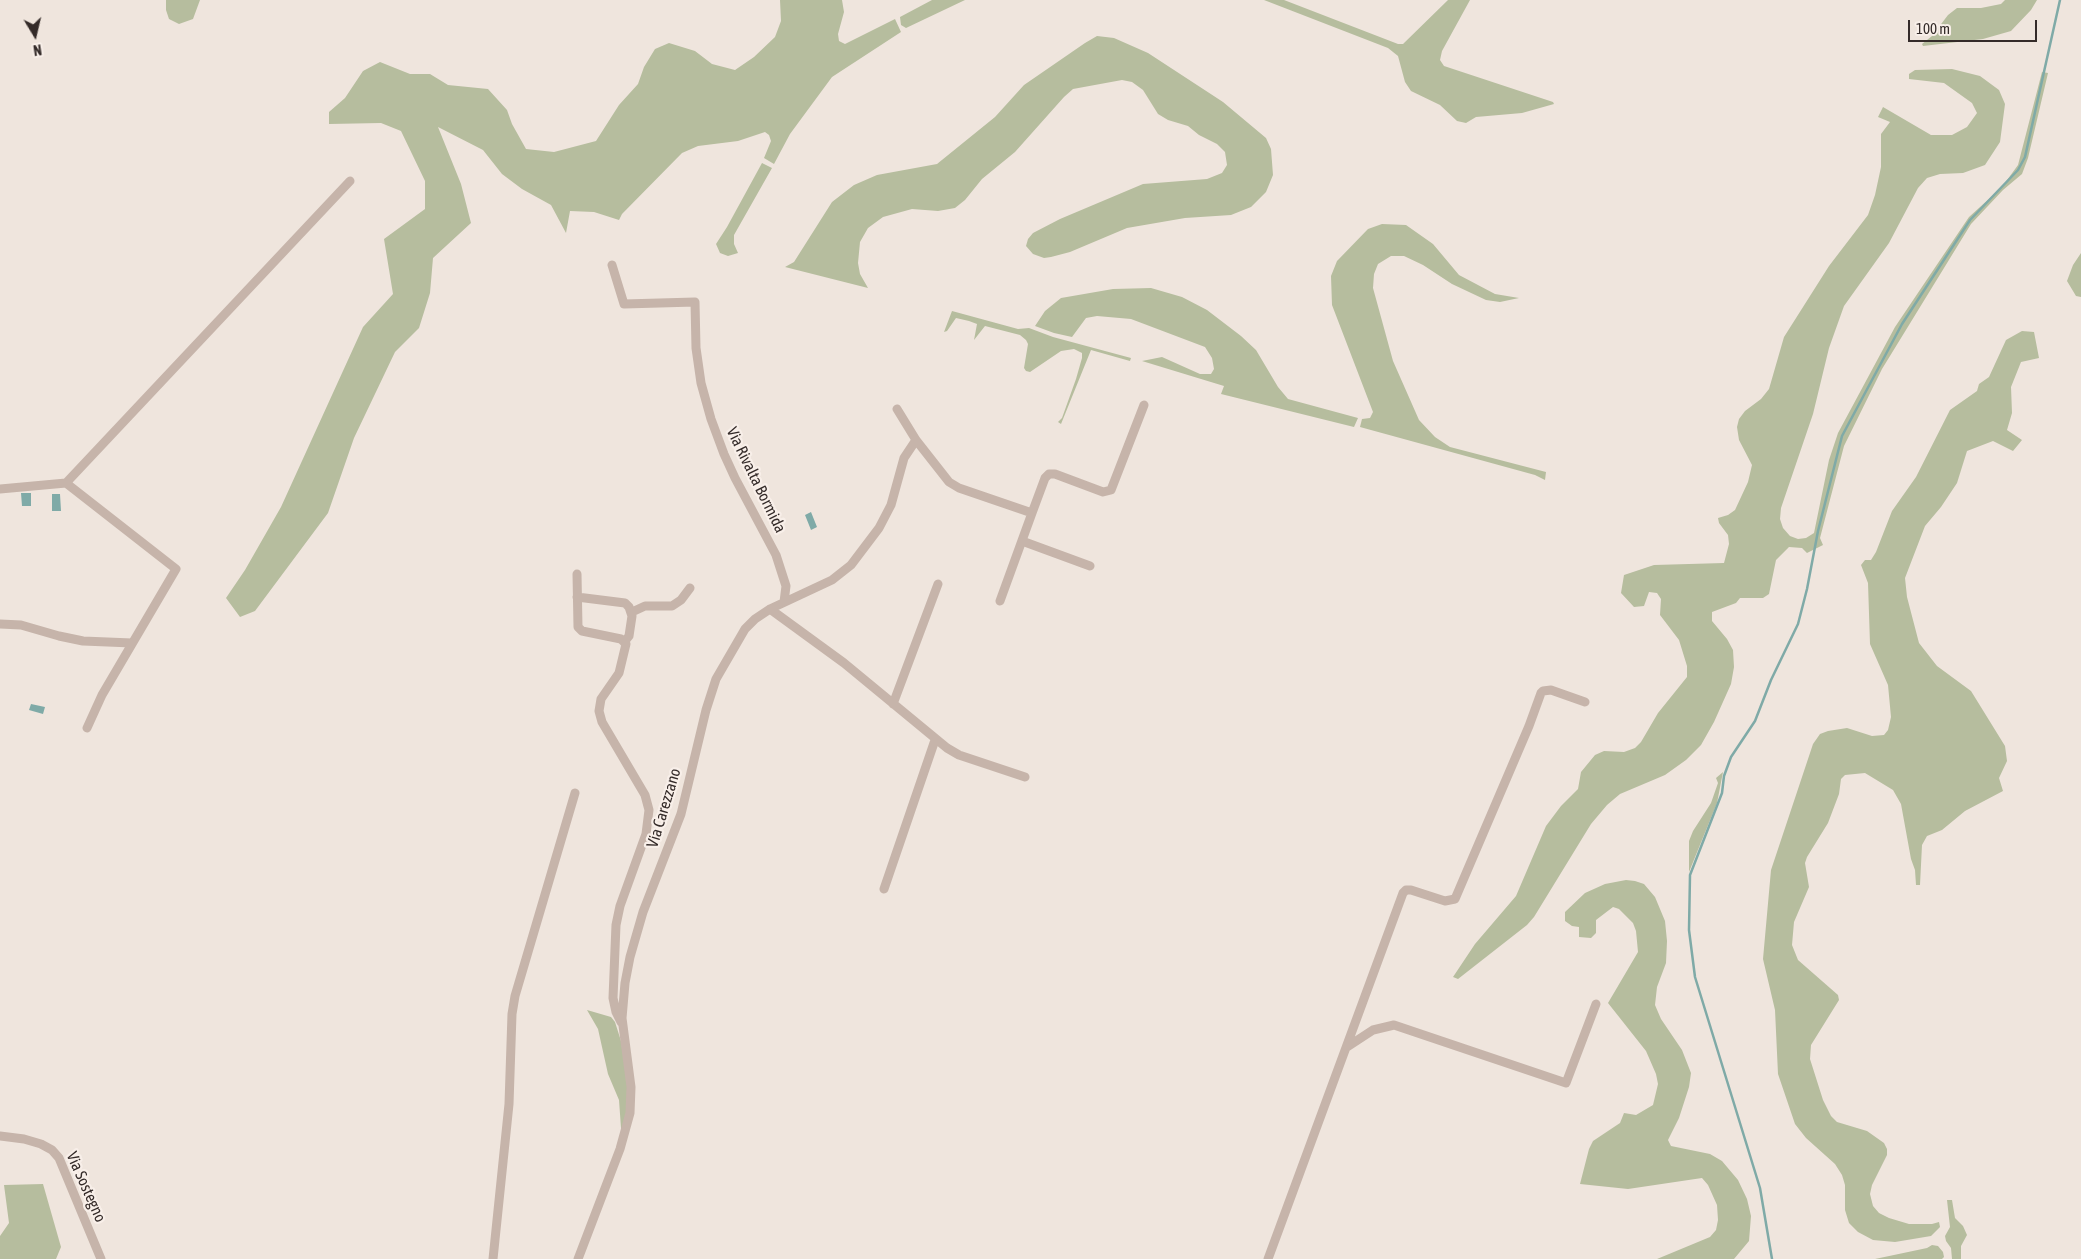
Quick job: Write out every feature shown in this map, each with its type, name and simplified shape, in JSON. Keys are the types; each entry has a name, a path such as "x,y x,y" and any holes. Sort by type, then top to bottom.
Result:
{"street":[{"path":"0,489 66,483 350,181"},
{"name":"Via Rivalta Bormida","path":"612,265 624,304 696,302 696,348 701,383 711,419 735,478 776,555 786,586 784,602"},
{"path":"1000,601 1045,478 1049,474 1055,474 1104,492 1111,490 1144,405"},
{"path":"897,409 916,440 951,484 1032,513"},
{"name":"Via Carezzano","path":"578,1259 620,1149 629,1120 631,1087 622,1024 625,983 634,942 681,814 710,694 723,664 745,629 755,619 770,609 832,580 851,566 879,528 891,505 904,458 916,440"},
{"path":"66,483 176,569 100,700 87,728"},
{"path":"1022,541 1090,566"},
{"path":"577,574 577,621 582,631 620,638 625,641"},
{"path":"893,704 938,584"},
{"path":"632,612 645,606 672,606 681,600 690,588"},
{"path":"577,597 625,603 632,612 629,636 625,641 626,648 619,673 598,706 602,722 645,795 650,810 646,834 620,906 616,925 612,998 622,1024"},
{"path":"770,609 844,663 935,740 959,755 1025,776"},
{"path":"0,634 1,624 21,625 70,639 132,643"},
{"path":"1268,1259 1403,893 1406,890 1412,890 1445,901 1451,901 1457,897 1541,693 1551,690 1585,702"},
{"path":"884,888 935,740"},
{"path":"494,1259 508,1104 512,1014 515,996 575,793"},
{"path":"1346,1047 1372,1030 1394,1025 1566,1083 1596,1004"},
{"name":"Via Sostegno","path":"0,1136 37,1142 57,1155 78,1199 101,1259"}],"green space":[{"path":"166,0 200,0 193,19 179,24 169,19 166,10"},
{"path":"780,0 842,0 844,12 838,34 839,41 845,44 895,19 901,32 832,77 790,134 774,164 764,158 771,141 769,135 765,132 738,141 698,146 682,153 622,214 619,220 594,212 570,211 566,233 551,205 522,189 502,174 483,150 438,127 461,184 471,223 433,258 430,293 419,328 395,352 354,438 328,513 255,611 240,617 226,598 245,570 281,507 363,327 393,294 384,239 425,209 425,181 401,131 381,123 329,124 329,112 345,98 363,71 380,62 410,74 430,74 448,85 488,89 507,110 512,124 526,149 554,152 596,141 619,105 638,84 644,67 655,49 669,43 695,51 712,64 735,70 754,57 775,37 781,21"},
{"path":"932,0 965,0 906,28 901,25 900,17"},
{"path":"1264,0 1284,0 1398,44 1403,44 1448,0 1470,0 1442,51 1440,60 1444,66 1553,102 1554,104 1522,113 1476,117 1466,123 1457,121 1440,105 1411,91 1405,82 1398,56 1388,48"},
{"path":"2005,0 2037,0 2031,10 2011,31 1983,39 1923,46 1922,44 1932,36 1948,15 1957,8 1981,8 2001,4"},
{"path":"1097,36 1114,38 1148,53 1223,102 1266,138 1271,149 1273,175 1266,192 1251,207 1231,215 1185,218 1127,228 1070,252 1051,257 1044,258 1033,254 1026,246 1028,239 1033,233 1060,219 1143,184 1207,179 1222,173 1227,165 1225,152 1217,144 1199,135 1188,126 1168,120 1158,114 1143,90 1132,82 1122,80 1073,89 1015,152 982,179 965,200 955,208 938,211 912,209 883,217 868,228 860,242 858,263 860,274 868,288 785,267 794,262 832,202 854,185 877,175 937,164 995,117 1024,85"},
{"path":"1952,69 1980,76 1999,90 2005,104 2000,142 1985,165 1963,173 1940,174 1927,178 1918,188 1889,243 1844,306 1829,348 1813,414 1781,508 1780,519 1783,528 1790,536 1798,539 1806,538 1814,533 1829,460 1838,433 1895,327 1969,217 2002,187 2018,165 2042,72 2048,73 2028,158 2022,174 2003,190 1971,224 1882,369 1844,446 1820,538 1823,545 1807,553 1802,548 1789,547 1776,560 1769,594 1763,598 1740,598 1736,603 1712,612 1712,621 1727,639 1733,650 1734,667 1731,684 1714,722 1701,745 1686,760 1665,775 1620,794 1607,805 1591,824 1534,917 1527,925 1458,979 1453,977 1475,944 1516,896 1546,826 1561,806 1578,789 1581,772 1595,755 1604,751 1624,752 1635,748 1641,742 1658,713 1687,677 1687,666 1679,640 1660,615 1661,599 1657,593 1649,592 1644,606 1634,607 1621,593 1624,575 1654,565 1724,563 1729,544 1728,535 1719,523 1718,518 1728,515 1735,510 1748,482 1752,465 1739,440 1737,427 1739,419 1769,389 1784,337 1829,266 1868,215 1875,195 1881,167 1881,134 1890,122 1878,117 1883,107 1931,135 1952,135 1967,127 1977,113 1972,103 1944,83 1909,79 1909,74 1915,70"},
{"path":"762,163 772,168 734,235 734,244 738,253 728,256 720,253 716,244"},
{"path":"1382,224 1406,225 1433,244 1459,275 1495,294 1519,298 1500,302 1486,300 1452,284 1423,265 1404,256 1391,256 1378,264 1374,274 1373,288 1393,361 1419,420 1435,437 1450,447 1546,472 1545,480 1535,475 1360,427 1362,419 1370,418 1373,412 1332,305 1331,276 1337,261 1368,229"},
{"path":"2081,253 2081,297 2076,296 2067,281 2073,265"},
{"path":"1151,288 1182,297 1207,310 1241,336 1256,350 1278,387 1288,399 1358,418 1354,427 1221,394 1224,386 1142,361 1162,357 1200,374 1211,374 1214,369 1212,358 1205,347 1131,319 1097,316 1086,318 1072,337 1035,326 1045,311 1061,298 1113,289"},
{"path":"952,311 1018,329 1029,328 1053,337 1131,358 1130,361 1091,350 1061,424 1058,422 1062,418 1076,379 1082,353 1074,349 1061,351 1030,372 1026,371 1024,368 1028,344 1020,335 985,326 974,340 977,324 956,318 947,331 944,332"},
{"path":"2022,331 2034,332 2039,358 2021,362 2011,387 2012,413 2007,430 2022,440 2013,451 1993,441 1967,451 1957,483 1925,526 1905,578 1907,597 1919,643 1937,666 1971,691 2005,746 2007,761 1999,778 2003,791 1965,811 1942,830 1927,836 1922,845 1920,885 1916,885 1915,870 1911,859 1901,804 1893,790 1865,773 1845,775 1841,779 1839,794 1828,823 1807,857 1805,863 1809,887 1794,922 1792,945 1798,960 1838,995 1839,1000 1811,1045 1810,1059 1823,1100 1831,1116 1837,1122 1867,1131 1884,1143 1887,1149 1887,1155 1872,1185 1870,1194 1873,1206 1879,1213 1889,1218 1909,1224 1932,1224 1939,1222 1940,1227 1931,1236 1895,1242 1873,1240 1858,1232 1849,1223 1845,1210 1845,1185 1842,1175 1835,1164 1806,1138 1795,1124 1778,1074 1775,1010 1763,959 1771,870 1813,744 1820,734 1847,728 1872,736 1884,735 1888,730 1891,717 1888,685 1870,644 1868,583 1861,565 1865,560 1871,560 1876,552 1892,511 1916,477 1950,410 1977,391 1979,384 1989,377 2006,340"},
{"path":"1723,772 1717,803 1689,872 1689,841 1693,831 1711,803 1718,783 1716,778"},
{"path":"1626,880 1644,884 1655,897 1665,921 1667,941 1666,963 1657,987 1655,1005 1661,1019 1682,1050 1691,1073 1689,1087 1679,1118 1668,1140 1671,1146 1710,1154 1722,1161 1738,1180 1747,1199 1751,1216 1749,1241 1734,1259 1657,1259 1710,1237 1716,1230 1718,1220 1717,1205 1708,1185 1702,1178 1628,1189 1580,1184 1589,1149 1593,1141 1620,1123 1624,1113 1636,1115 1653,1105 1658,1084 1656,1074 1646,1051 1608,1003 1638,952 1636,931 1633,923 1619,909 1613,907 1596,920 1596,933 1591,938 1579,937 1579,927 1572,926 1565,921 1565,912 1585,893 1605,884"},
{"path":"587,1010 611,1017 615,1022 621,1041 628,1083 627,1108 623,1131 621,1128 619,1100 608,1074 598,1029"},
{"path":"43,1184 61,1247 56,1259 0,1259 0,1236 9,1223 4,1185"},
{"path":"1947,1200 1952,1200 1955,1218 1963,1226 1967,1235 1961,1246 1961,1259 1952,1259 1951,1248 1946,1241 1945,1236 1950,1227"},
{"path":"1932,1245 1938,1246 1943,1252 1944,1257 1942,1259 1875,1259 1927,1248"}],"water":[{"path":"21,493 31,493 31,506 22,506"},
{"path":"52,494 60,494 61,511 52,511"},
{"path":"811,512 817,527 811,530 805,515"},
{"path":"31,704 45,707 43,714 29,710"}],"waterway":[{"path":"1772,1259 1760,1188 1695,977 1689,930 1690,875 1722,793 1724,776 1731,757 1755,721 1771,680 1798,624 1818,531 1842,436 1902,324 1970,220 2018,170 2025,157 2060,0"}]}
